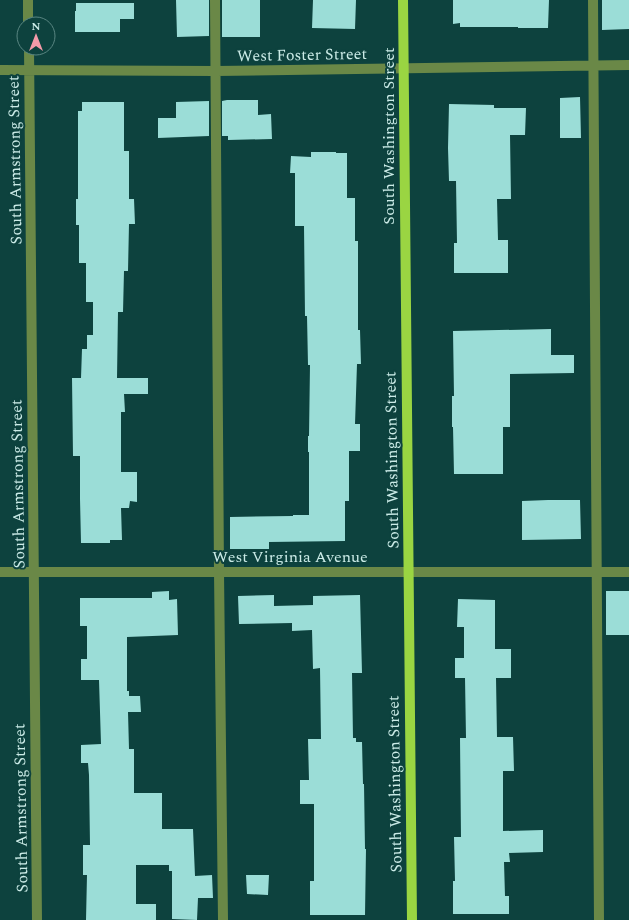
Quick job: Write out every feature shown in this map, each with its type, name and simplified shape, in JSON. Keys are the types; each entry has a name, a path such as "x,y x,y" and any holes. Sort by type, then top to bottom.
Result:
{"main road":[{"name":"South Washington Street","path":"404,0 412,920"}],"street":[{"path":"28,0 28,16"},
{"path":"215,0 223,920"},
{"path":"593,0 599,920"},
{"name":"South Armstrong Street","path":"28,56 37,920"},
{"name":"West Foster Street","path":"0,70 216,71 629,65"},
{"name":"West Virginia Avenue","path":"0,572 629,572"}],"building":[{"path":"176,0 209,0 209,36 177,37"},
{"path":"222,0 260,0 260,37 222,37"},
{"path":"313,0 356,0 355,29 312,28"},
{"path":"453,0 549,0 548,28 460,27 460,23 453,24"},
{"path":"602,0 629,0 629,29 602,30"},
{"path":"76,3 134,3 134,19 120,19 120,32 75,32"},
{"path":"580,97 581,138 560,138 560,98"},
{"path":"258,100 258,115 271,114 272,139 228,140 228,136 222,136 222,101"},
{"path":"209,101 209,136 158,138 158,118 176,118 176,102"},
{"path":"82,102 124,102 124,151 129,151 129,199 134,199 135,224 129,224 128,271 124,271 123,312 118,312 117,378 148,378 148,394 124,394 125,412 121,412 121,472 137,472 137,502 130,501 129,508 121,508 122,540 110,540 110,543 81,543 80,456 73,456 72,378 81,378 82,349 87,349 87,335 93,335 93,302 86,302 86,263 79,263 79,225 76,225 76,199 78,199 78,111 82,111"},
{"path":"449,104 494,105 494,108 526,108 525,135 510,135 511,199 497,199 498,240 508,240 508,273 454,273 454,243 457,243 456,181 449,181"},
{"path":"311,152 347,153 347,198 355,198 355,241 358,241 358,330 360,330 361,364 357,364 355,424 360,424 360,451 349,451 349,501 345,501 345,541 269,542 269,549 230,549 230,517 309,515 308,436 310,365 308,365 307,316 305,316 304,226 295,226 295,173 290,173 291,156 311,157"},
{"path":"551,329 551,355 574,355 574,373 510,374 510,427 503,427 503,474 454,474 452,427 452,396 454,396 453,331"},
{"path":"580,500 581,539 522,540 522,501"},
{"path":"169,591 169,600 177,599 178,635 127,637 127,691 129,691 129,696 140,696 141,712 128,712 129,749 134,749 134,793 162,793 162,829 193,829 195,876 212,875 213,898 198,898 197,920 172,919 172,871 169,871 169,865 136,865 136,904 156,904 156,920 86,920 87,875 83,875 83,845 90,845 89,775 88,763 81,763 81,745 101,744 99,680 81,680 81,659 87,659 87,626 80,626 80,598 152,598 152,592"},
{"path":"606,591 629,591 629,635 606,635"},
{"path":"274,595 274,606 313,605 313,596 360,595 362,673 352,673 353,738 356,738 356,742 362,742 366,849 365,915 310,915 310,881 314,881 314,804 300,804 300,780 309,780 308,739 321,739 320,668 313,669 312,630 292,631 292,623 239,624 238,596"},
{"path":"458,599 495,600 495,649 511,649 511,678 496,678 497,737 513,737 514,771 503,771 503,831 543,830 543,852 509,853 510,862 504,862 505,896 509,896 509,914 453,914 453,881 455,881 454,837 461,837 460,738 466,738 465,678 455,678 455,658 464,658 464,627 457,627"},
{"path":"246,875 269,875 268,895 247,894"}]}
